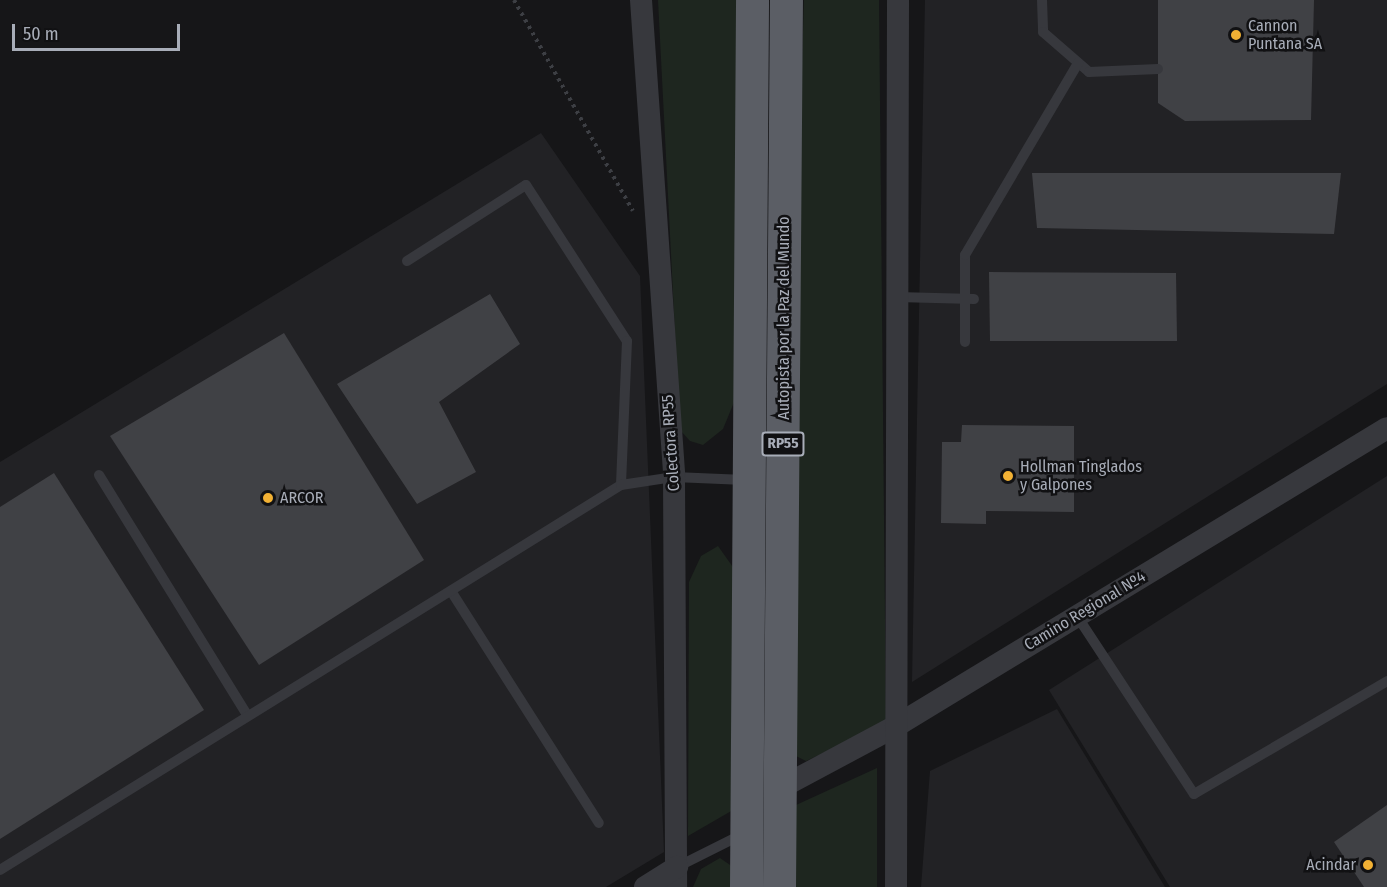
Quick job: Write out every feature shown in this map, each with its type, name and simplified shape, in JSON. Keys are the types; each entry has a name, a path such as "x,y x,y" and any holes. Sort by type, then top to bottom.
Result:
{"highway":[{"name":"Autopista por la Paz del Mundo","path":"746,887 752,0"},
{"name":"Autopista por la Paz del Mundo","path":"779,887 786,0"}],"street":[{"name":"Colectora RP55","path":"641,0 674,477 677,877"},
{"path":"896,887 898,0"},
{"name":"Camino Regional Nº4","path":"780,788 896,726 1387,428"},
{"path":"645,887 677,877"}],"lane":[{"path":"1042,0 1043,32 1089,72 1158,69"},
{"path":"965,342 969,299 965,255 1078,63"},
{"path":"407,261 526,185 627,341 621,485"},
{"path":"897,297 969,299"},
{"path":"99,475 248,716"},
{"path":"0,870 621,485 674,477 749,480"},
{"path":"451,591 599,823"},
{"path":"1077,616 1194,794 1387,681"},
{"path":"677,877 746,832"}],"path":[{"path":"514,0 634,213"}],"shaded area":[{"path":"658,0 743,0 739,390 723,429 703,445 690,441 680,430"},
{"path":"804,0 879,0 886,724 806,761 794,755 797,218"},
{"path":"925,0 1387,0 1387,384 912,682"},
{"path":"541,133 640,276 664,852 606,887 0,887 0,462"},
{"path":"1387,476 1387,887 1170,887 1049,690"},
{"path":"718,546 735,570 733,810 688,836 689,582 701,556"},
{"path":"1057,709 1165,887 921,887 930,771"},
{"path":"877,768 877,887 795,887 796,805"},
{"path":"720,858 733,867 733,887 693,887 701,869"}],"building":[{"name":"Cannon Puntana SA","path":"1158,0 1314,0 1311,120 1185,121 1158,103"},
{"path":"1032,173 1341,173 1334,234 1037,228"},
{"path":"989,272 1176,273 1177,341 990,341"},
{"path":"490,294 520,344 439,402 476,472 417,504 337,384"},
{"name":"ARCOR","path":"284,333 424,560 259,665 110,436"},
{"name":"Hollman Tinglados y Galpones","path":"962,425 1074,426 1074,512 986,511 986,524 941,523 942,442 961,442"},
{"path":"54,473 204,710 0,839 0,507"},
{"name":"Acindar","path":"1387,805 1387,887 1364,887 1334,842"}],"place":[{"name":"Cannon Puntana SA","path":"1236,35"},
{"name":"Hollman Tinglados y Galpones","path":"1008,476"},
{"name":"ARCOR","path":"268,498"},
{"name":"Acindar","path":"1368,865"}]}
